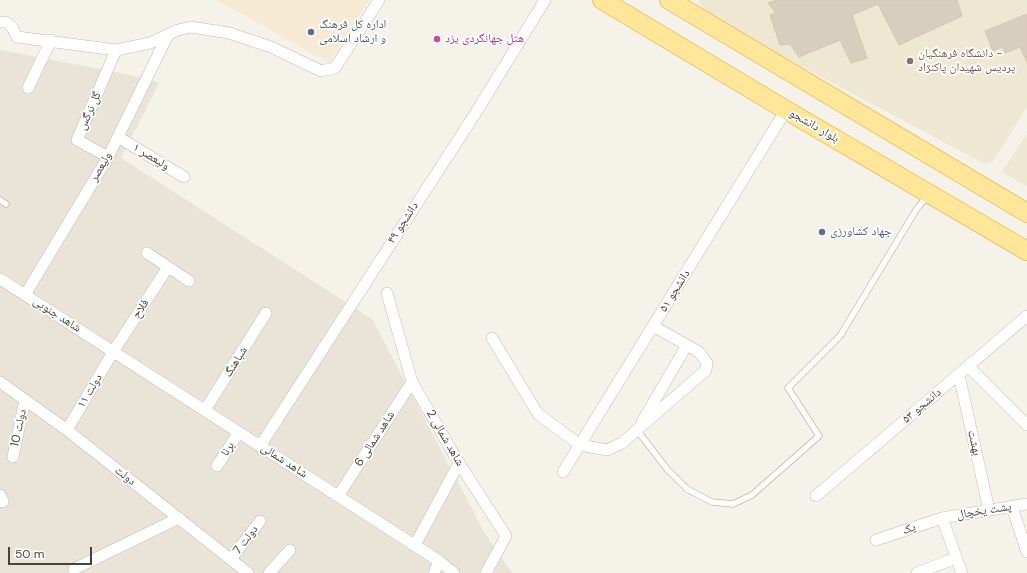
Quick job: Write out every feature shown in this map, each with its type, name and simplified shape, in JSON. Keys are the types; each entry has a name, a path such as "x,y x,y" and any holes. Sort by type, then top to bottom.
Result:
{"main road":[{"name":"بلوار دانشجو","path":"602,0 1027,251"},
{"path":"669,0 1027,213"}],"street":[{"path":"0,22 6,22 12,27 17,37 51,40 116,50 150,43 191,27 230,33 271,47 321,71 335,68 378,0"},
{"name":"دانشجو ۴۹","path":"260,446 475,114 545,0"},
{"name":"ولیعصر","path":"25,295 108,157 168,35"},
{"path":"28,88 51,40"},
{"name":"گل نرگس","path":"108,157 77,140 116,50"},
{"name":"دانشجو ۵۱","path":"563,472 786,110"},
{"name":"ولیعصر ۱","path":"118,137 184,177"},
{"path":"147,253 189,281"},
{"name":"فلاح","path":"113,352 168,267"},
{"name":"شاهد جنوبی","path":"0,279 113,352"},
{"name":"شاهد شمالی 2","path":"386,293 412,382 459,463 506,536 486,573"},
{"name":"شباهنگ","path":"205,410 266,313"},
{"name":"دانشجو ۵۳","path":"816,496 1027,316"},
{"path":"492,338 538,414 580,445 607,450 622,443 706,370 708,363 699,352 653,326"},
{"path":"637,430 687,345"},
{"name":"شاهد شمالی","path":"113,352 440,561 454,573"},
{"name":"دولت ۱۱","path":"67,430 113,352"},
{"path":"968,366 1027,425"},
{"name":"بهشت","path":"959,375 989,510"},
{"name":"دولت","path":"0,382 67,430 248,573"},
{"name":"شاهد شمالی 6","path":"338,496 412,382"},
{"name":"دولت 10","path":"13,456 25,400"},
{"name":"برنا","path":"217,466 239,432"},
{"path":"415,546 459,463"},
{"name":"پشت یخچال","path":"942,518 1027,504"},
{"path":"1012,507 1027,552"},
{"path":"74,569 179,518"},
{"path":"942,518 962,573"},
{"name":"یک","path":"876,540 942,518"},
{"name":"دولت 7","path":"231,559 260,521"},
{"path":"269,573 290,550"},
{"path":"917,573 956,558"},
{"path":"434,573 440,561"}],"lane":[{"path":"637,430 667,469 687,488 712,502 733,504 752,495 819,436 788,388 840,336 916,210 929,193"},
{"path":"0,200 6,204"}],"shaded area":[{"name":"اداره کل فرهنگ و ارشاد اسلامی","path":"217,0 369,0 329,63"},
{"name":"دانشگاه فرهنگیان - پردیس شهیدان پاکنژاد","path":"1027,0 1027,107 993,161 985,164 707,16 698,1"},
{"path":"0,50 126,74 159,83 121,158 372,319 484,532 512,573 0,573"},
{"path":"1027,134 1027,187 1002,172"}],"building":[{"path":"777,0 957,0 962,16 899,45 878,4 852,15 867,58 851,63 840,40 799,57 790,44 780,45 770,15 776,13 768,3"},
{"path":"1027,14 1027,62 1020,47 1005,53 1002,47 993,51 985,31"}],"place":[{"name":"اداره کل فرهنگ و ارشاد اسلامی","path":"311,32"},
{"name":"هتل جهانگردی یزد","path":"437,39"},
{"name":"دانشگاه فرهنگیان - پردیس شهیدان پاکنژاد","path":"910,61"},
{"name":"جهاد کشاورزی","path":"822,232"}]}
